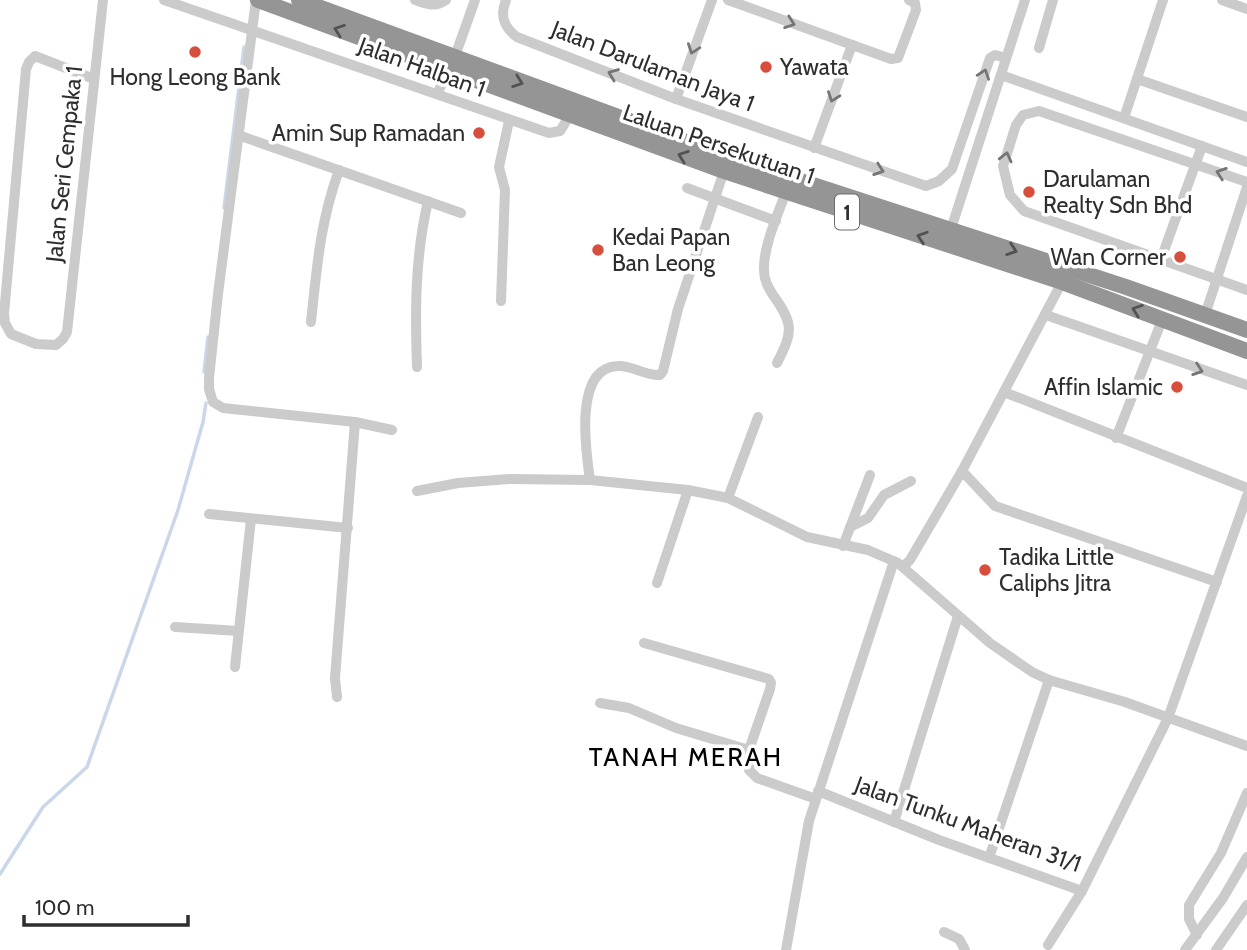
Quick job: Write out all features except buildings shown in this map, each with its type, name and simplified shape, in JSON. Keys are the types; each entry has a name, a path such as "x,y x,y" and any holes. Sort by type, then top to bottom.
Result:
{"highway":[{"name":"Laluan Persekutuan 1","path":"257,0 807,184 951,229 1247,330"},
{"name":"Laluan Persekutuan 1","path":"299,0 569,115 724,171 1062,282 1247,351"}],"street":[{"name":"Jalan Seri Cempaka 1","path":"94,79 41,57 35,56 29,62 4,314 11,334 36,344 56,345 63,340 67,332 103,0"},
{"name":"Jalan Halban 1","path":"164,0 509,121 557,134 569,115"},
{"path":"257,0 209,378 213,402 223,408 355,422 392,430"},
{"path":"415,0 428,5 438,5 446,0"},
{"path":"437,94 452,65 475,0"},
{"name":"Jalan Darulaman Jaya 1","path":"506,0 503,19 510,32 517,37 676,99 926,186 946,176 951,169 990,58 995,55 1006,58"},
{"path":"676,99 712,0"},
{"path":"728,0 891,59 898,58 916,10 915,3 909,0"},
{"path":"951,229 1025,0"},
{"path":"1039,48 1053,0"},
{"path":"1124,118 1163,0"},
{"path":"1222,0 1247,9"},
{"path":"814,148 852,45"},
{"path":"1001,75 1247,162"},
{"path":"1137,79 1247,117"},
{"path":"1247,182 1045,113 1032,112 1023,115 1016,125 1003,166 1010,195 1018,206 1031,214 1247,290"},
{"path":"501,301 505,190 499,167 509,121"},
{"path":"238,135 461,213"},
{"path":"1161,259 1202,146"},
{"path":"958,152 974,158"},
{"path":"311,322 320,233 339,170"},
{"path":"590,480 585,424 593,383 605,368 615,365 654,375 660,375 663,371 678,309 724,171"},
{"path":"1205,316 1247,187"},
{"path":"687,188 776,221"},
{"path":"777,363 789,336 790,326 784,310 768,288 764,270 767,250 786,192"},
{"path":"417,366 415,281 420,237 428,201"},
{"path":"899,564 910,560 962,471 1062,282"},
{"path":"1046,314 1247,386"},
{"path":"1116,438 1163,320"},
{"path":"1004,392 1247,488"},
{"path":"728,498 758,417"},
{"path":"337,697 335,678 355,422"},
{"path":"962,471 995,506 1217,582"},
{"path":"843,546 870,475"},
{"path":"416,491 458,483 509,479 590,480 688,489 728,498 807,537 868,551 899,564 1010,658 1049,680 1247,746"},
{"path":"850,527 868,518 884,495 911,481"},
{"path":"657,583 688,489"},
{"name":"Jalan Tunku Maheran 31/1","path":"749,750 749,770 757,778 817,795 1082,891 1168,718 1247,496"},
{"path":"209,514 348,528"},
{"path":"236,667 251,519"},
{"path":"786,950 808,821 899,564"},
{"path":"894,822 958,616"},
{"path":"175,627 239,631"},
{"path":"600,703 628,708 676,728 749,750 770,690 769,679 644,643"},
{"path":"989,858 1049,680"},
{"path":"1197,935 1189,919 1188,909 1221,853 1247,793"},
{"path":"1185,950 1228,890 1247,857"},
{"path":"1048,945 1082,891"},
{"path":"1216,950 1247,905"},
{"path":"944,932 959,939 965,950"}],"waterway":[{"path":"224,208 244,47"},
{"path":"204,372 208,337"},
{"path":"0,874 43,807 87,767 178,510 206,403"}],"place":[{"name":"Hong Leong Bank","path":"195,52"},
{"name":"Yawata","path":"766,67"},
{"name":"Amin Sup Ramadan","path":"479,133"},
{"name":"Darulaman Realty Sdn Bhd","path":"1029,192"},
{"name":"Kedai Papan Ban Leong","path":"598,250"},
{"name":"Wan Corner","path":"1180,257"},
{"name":"Affin Islamic","path":"1177,387"},
{"name":"Tadika Little Caliphs Jitra","path":"985,570"}],"district":[{"name":"TANAH MERAH","path":"686,757"}]}
